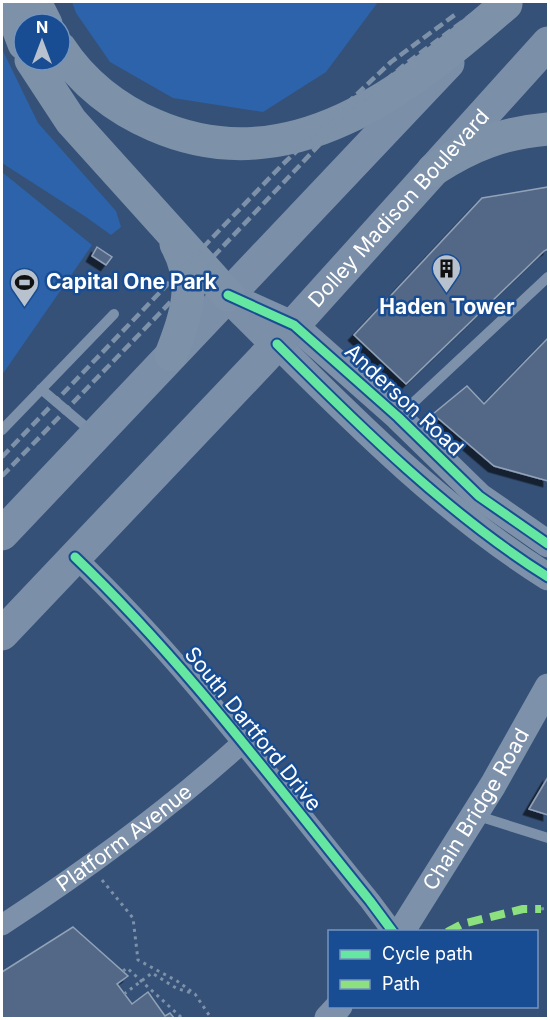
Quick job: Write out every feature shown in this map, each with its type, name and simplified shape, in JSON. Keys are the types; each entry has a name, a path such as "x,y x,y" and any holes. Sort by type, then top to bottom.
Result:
{"highway":[{"path":"72,63 95,88 125,110 166,130 197,139 229,143 261,143 319,130 399,90 448,55 507,3"},
{"path":"39,72 70,121 228,295"},
{"path":"433,170 457,154 479,144 505,135 549,129"},
{"path":"165,225 185,263 188,282 185,318 171,354"}],"main road":[{"path":"2,534 507,3"},
{"name":"Dolley Madison Boulevard","path":"2,634 285,334 549,43"},
{"path":"228,295 285,334"}],"street":[{"name":"Anderson Road","path":"285,334 398,417 479,495 549,544"},
{"path":"285,334 355,420 458,513 514,555 549,577"},
{"name":"South Dartford Drive","path":"75,557 158,642 242,742 392,930"},
{"name":"Chain Bridge Road","path":"402,930 475,815 549,687"},
{"name":"Platform Avenue","path":"2,925 67,882 153,818 242,742"}],"lane":[{"path":"398,417 549,277"},
{"path":"2,430 114,315"},
{"path":"41,388 95,435"},
{"path":"475,815 549,838"}],"path":[{"path":"90,865 133,918 138,960 177,981 195,994 211,1018"},
{"path":"541,909 549,908"},
{"path":"123,971 127,968 182,1018"},
{"path":"124,994 152,973 176,988 195,994"}],"shaded area":[{"path":"72,2 378,2 326,72 263,112 173,98 110,62 76,13"},
{"path":"2,49 38,123 116,211 121,227 111,235 2,163"},
{"name":"Capital One Park","path":"2,172 92,245 2,375"}],"building":[{"name":"Haden Tower","path":"548,187 548,249 406,384 354,335 482,198"},
{"path":"97,247 112,257 106,265 92,256"},
{"path":"548,338 548,481 494,466 433,414 467,386 484,404"},
{"path":"548,777 548,815 529,809"},
{"path":"73,927 128,976 117,984 132,1004 148,992 165,1016 170,1013 174,1018 2,1018 2,972"}],"railway":[{"path":"2,476 354,108 403,66 489,2"},
{"path":"2,457 282,165 391,62 456,14"}],"marked path":[{"path":"451,930 462,924 523,909 541,909"}],"cycle path":[{"path":"228,295 294,325 398,417 479,496 548,544"},
{"path":"277,344 406,468 511,553 548,577"},
{"path":"75,557 154,638 191,681 264,768 392,930"}],"place":[{"name":"Haden Tower","path":"447,294"},
{"name":"Capital One Park","path":"25,308"}]}
